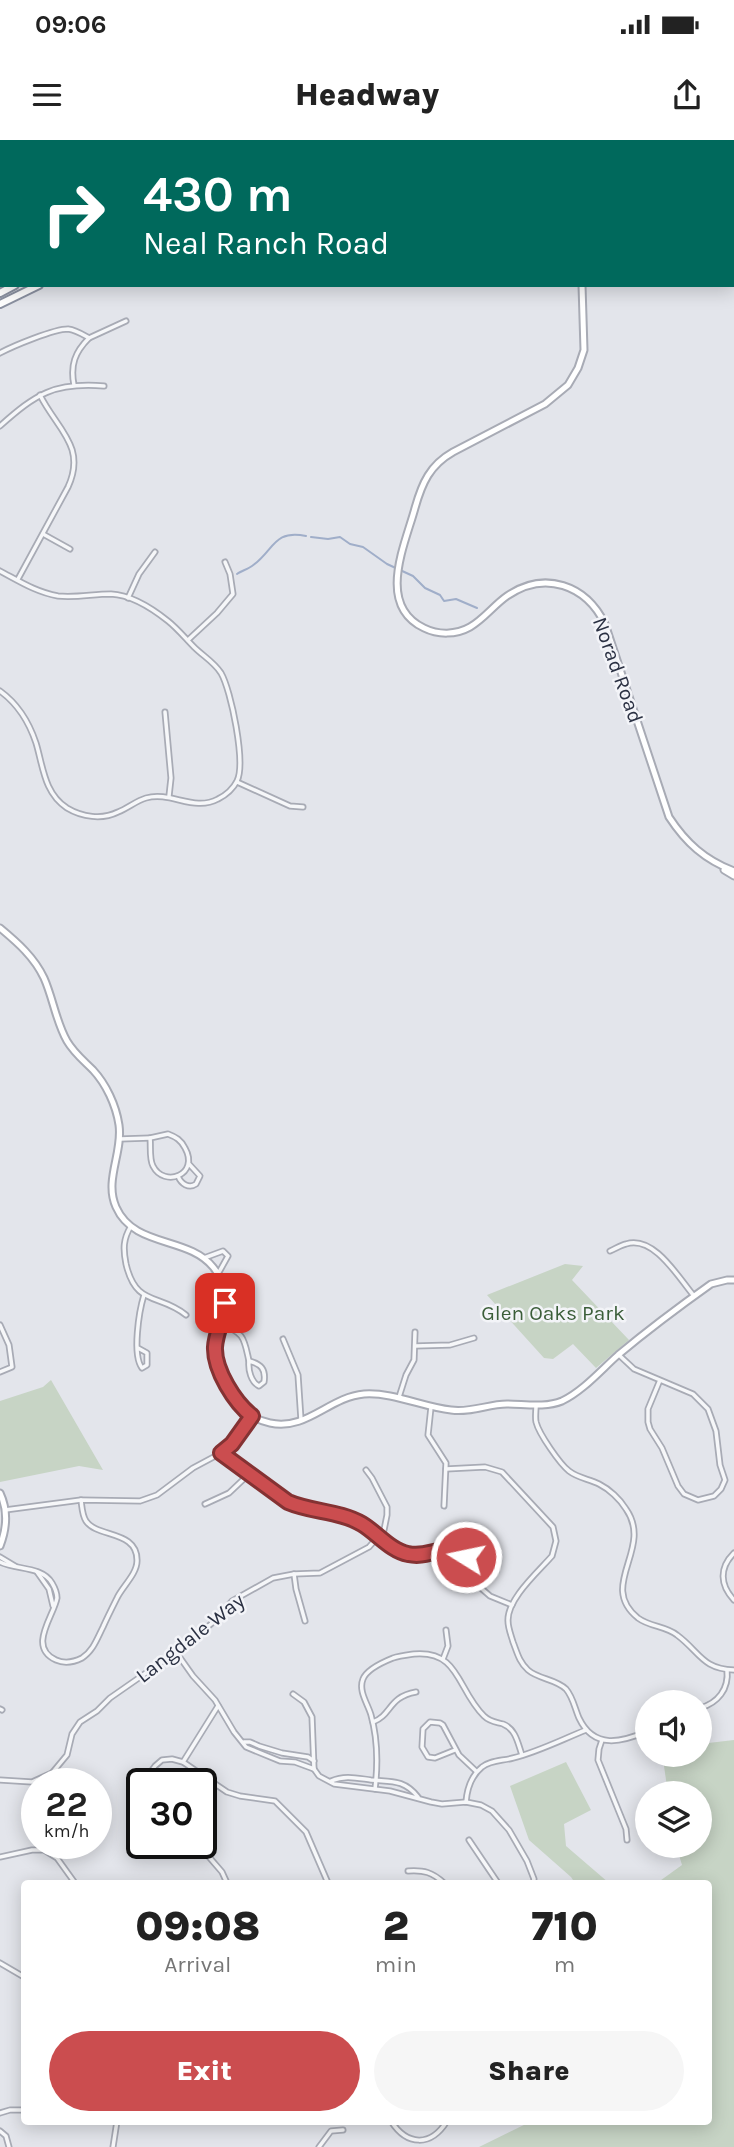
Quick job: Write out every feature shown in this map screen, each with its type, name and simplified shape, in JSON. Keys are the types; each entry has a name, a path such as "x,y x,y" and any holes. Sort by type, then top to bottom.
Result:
{"highway":[{"path":"0,304 35,287"},
{"path":"16,296 40,287"}],"street":[{"name":"Norad Road","path":"582,287 584,343 575,374 564,390 552,400 453,452 435,465 419,491 398,569 397,596 408,617 418,625 440,633 461,631 471,626 508,595 532,584 561,584 583,596 605,624 669,817 689,844 716,864 734,873"},
{"path":"74,385 74,360 80,348 89,338 126,321"},
{"path":"0,353 61,330 73,330 89,338"},
{"path":"0,426 23,406 56,388 74,385 104,386"},
{"path":"17,580 71,481 74,461 68,436 40,395"},
{"path":"43,534 71,550"},
{"path":"128,598 139,574 155,552"},
{"path":"187,640 217,613 233,594 225,562"},
{"path":"0,571 32,588 54,595 78,597 110,594 128,598 162,616 214,664 226,683 240,750 241,766 237,782 227,794 209,803 194,803 169,796 146,798 107,816 88,816 67,808 56,798 48,785 36,743 25,718 15,704 0,691"},
{"path":"165,712 171,778 169,796"},
{"path":"237,782 290,806 303,807"},
{"path":"0,928 28,953 40,971 65,1038 106,1088 117,1117 120,1139 112,1181 112,1192 118,1210 131,1226 144,1234 195,1253 204,1258 218,1274 225,1294 224,1311 215,1344 217,1360 236,1402 252,1416 274,1424 292,1425 332,1404 368,1394 463,1411 502,1404 562,1401 694,1296 712,1284 734,1280"},
{"path":"120,1139 150,1138 168,1134 177,1137 188,1155 190,1164 200,1176 196,1184 188,1186 182,1184 178,1176"},
{"path":"150,1138 151,1161 160,1174 178,1176 190,1164"},
{"path":"131,1226 124,1239 123,1252 131,1281 144,1295 179,1309 186,1315"},
{"path":"610,1251 634,1243 650,1246 694,1296"},
{"path":"204,1258 223,1251 228,1256 218,1274"},
{"path":"138,1348 147,1353 147,1365 142,1368 138,1361 138,1348 139,1310 144,1295"},
{"path":"0,1325 9,1345 12,1367 0,1372"},
{"path":"220,1325 233,1329 244,1338 253,1381 259,1386 264,1382 264,1370 258,1363 250,1361"},
{"path":"398,1399 414,1360 415,1332"},
{"path":"415,1346 450,1345 474,1338"},
{"path":"283,1339 298,1375 301,1422"},
{"path":"619,1355 634,1369 660,1380 693,1394 708,1409 716,1431 720,1465 725,1480 715,1496 698,1500 684,1494 650,1429 648,1409 660,1380"},
{"path":"536,1404 537,1424 562,1464 570,1472 600,1484 614,1495 633,1520 636,1532 634,1547 622,1586 630,1609 647,1623 675,1633 709,1665 719,1670 734,1670"},
{"path":"431,1407 428,1435 442,1454 446,1469 444,1506"},
{"path":"5,1510 81,1500 148,1499 165,1490 193,1468 221,1453 232,1444 252,1416"},
{"path":"221,1453 288,1502 351,1519 401,1552 410,1555 441,1549 457,1551 466,1557 472,1566 482,1589 490,1596 512,1605"},
{"path":"446,1469 485,1467 502,1472 553,1527 556,1541 552,1556 515,1598 507,1619 520,1660 530,1672 566,1689 586,1730 602,1740 627,1740 635,1737"},
{"path":"366,1470 387,1507 387,1523 379,1536"},
{"path":"205,1504 229,1493 248,1475"},
{"path":"0,1493 5,1510 4,1534 0,1546"},
{"path":"0,1559 47,1576 57,1597 43,1631 45,1647 49,1655 56,1660 72,1662 80,1659 93,1647 137,1562 127,1539 90,1525 82,1513 81,1500"},
{"name":"Langdale Way","path":"56,1768 66,1755 72,1734 80,1722 176,1652 211,1624 232,1601 273,1578 320,1573 369,1547 379,1536"},
{"path":"734,1553 722,1573 723,1582 734,1600"},
{"path":"294,1574 305,1621"},
{"path":"443,1659 448,1646 446,1630"},
{"path":"176,1652 246,1747 280,1761 295,1762 314,1769 319,1776 334,1784 375,1789 442,1804 466,1802 481,1805 492,1811 509,1830 527,1860 534,1880"},
{"path":"375,1789 378,1757 373,1722 362,1681 370,1670 402,1656 427,1653 443,1659 456,1672 469,1700 492,1721 512,1731 523,1755"},
{"path":"712,1704 718,1699 728,1680 727,1670"},
{"path":"373,1722 384,1716 395,1700 416,1692"},
{"path":"293,1694 304,1702 312,1717 314,1769"},
{"path":"183,1762 218,1706"},
{"path":"455,1750 435,1758 428,1757 422,1747 423,1729 430,1723 443,1725 455,1750 477,1772"},
{"path":"466,1802 469,1786 477,1772 492,1762 523,1755 586,1730"},
{"path":"602,1740 598,1760 626,1829 627,1840"},
{"path":"244,1742 314,1761"},
{"path":"295,1762 296,1755"},
{"path":"152,1768 162,1760 183,1762 227,1792 270,1799 279,1804 306,1832 327,1880"},
{"path":"331,1781 347,1777 397,1782 418,1797"},
{"path":"0,1780 21,1781"},
{"path":"469,1840 496,1880"},
{"path":"0,1857 44,1850 57,1858 73,1880"},
{"path":"211,1859 226,1880"},
{"path":"408,1871 423,1870 440,1880"},
{"path":"0,1963 21,1975"},
{"path":"2,2110 21,2110"},
{"path":"113,2147 116,2125"},
{"path":"394,2125 401,2133 416,2140 437,2134 444,2125"},
{"path":"0,2130 6,2136 9,2147"},
{"path":"319,2147 331,2131 343,2130"},
{"path":"415,2147 416,2140"}],"green space":[{"name":"Glen Oaks Park","path":"565,1264 583,1266 572,1280 629,1340 596,1368 573,1344 553,1359 544,1358 487,1295"},
{"path":"51,1380 103,1470 79,1466 0,1482 0,1401 43,1387"},
{"path":"734,1740 734,2147 479,2147 524,2125 712,2125 712,1880 661,1880 682,1865 680,1858 712,1858 712,1781 666,1781 664,1767 712,1767 712,1743"},
{"path":"566,1762 591,1810 564,1824 566,1846 606,1880 573,1880 529,1840 510,1786"}],"waterway":[{"path":"237,574 259,560 280,538 306,536"},
{"path":"311,537 340,537 413,576 425,588 440,595 444,601 456,599 477,608"}],"route":[{"path":"225,1303 215,1344 217,1360 236,1402 252,1416 232,1444 221,1453 288,1502 351,1519 401,1552 419,1555 450,1549 466,1557"}]}
